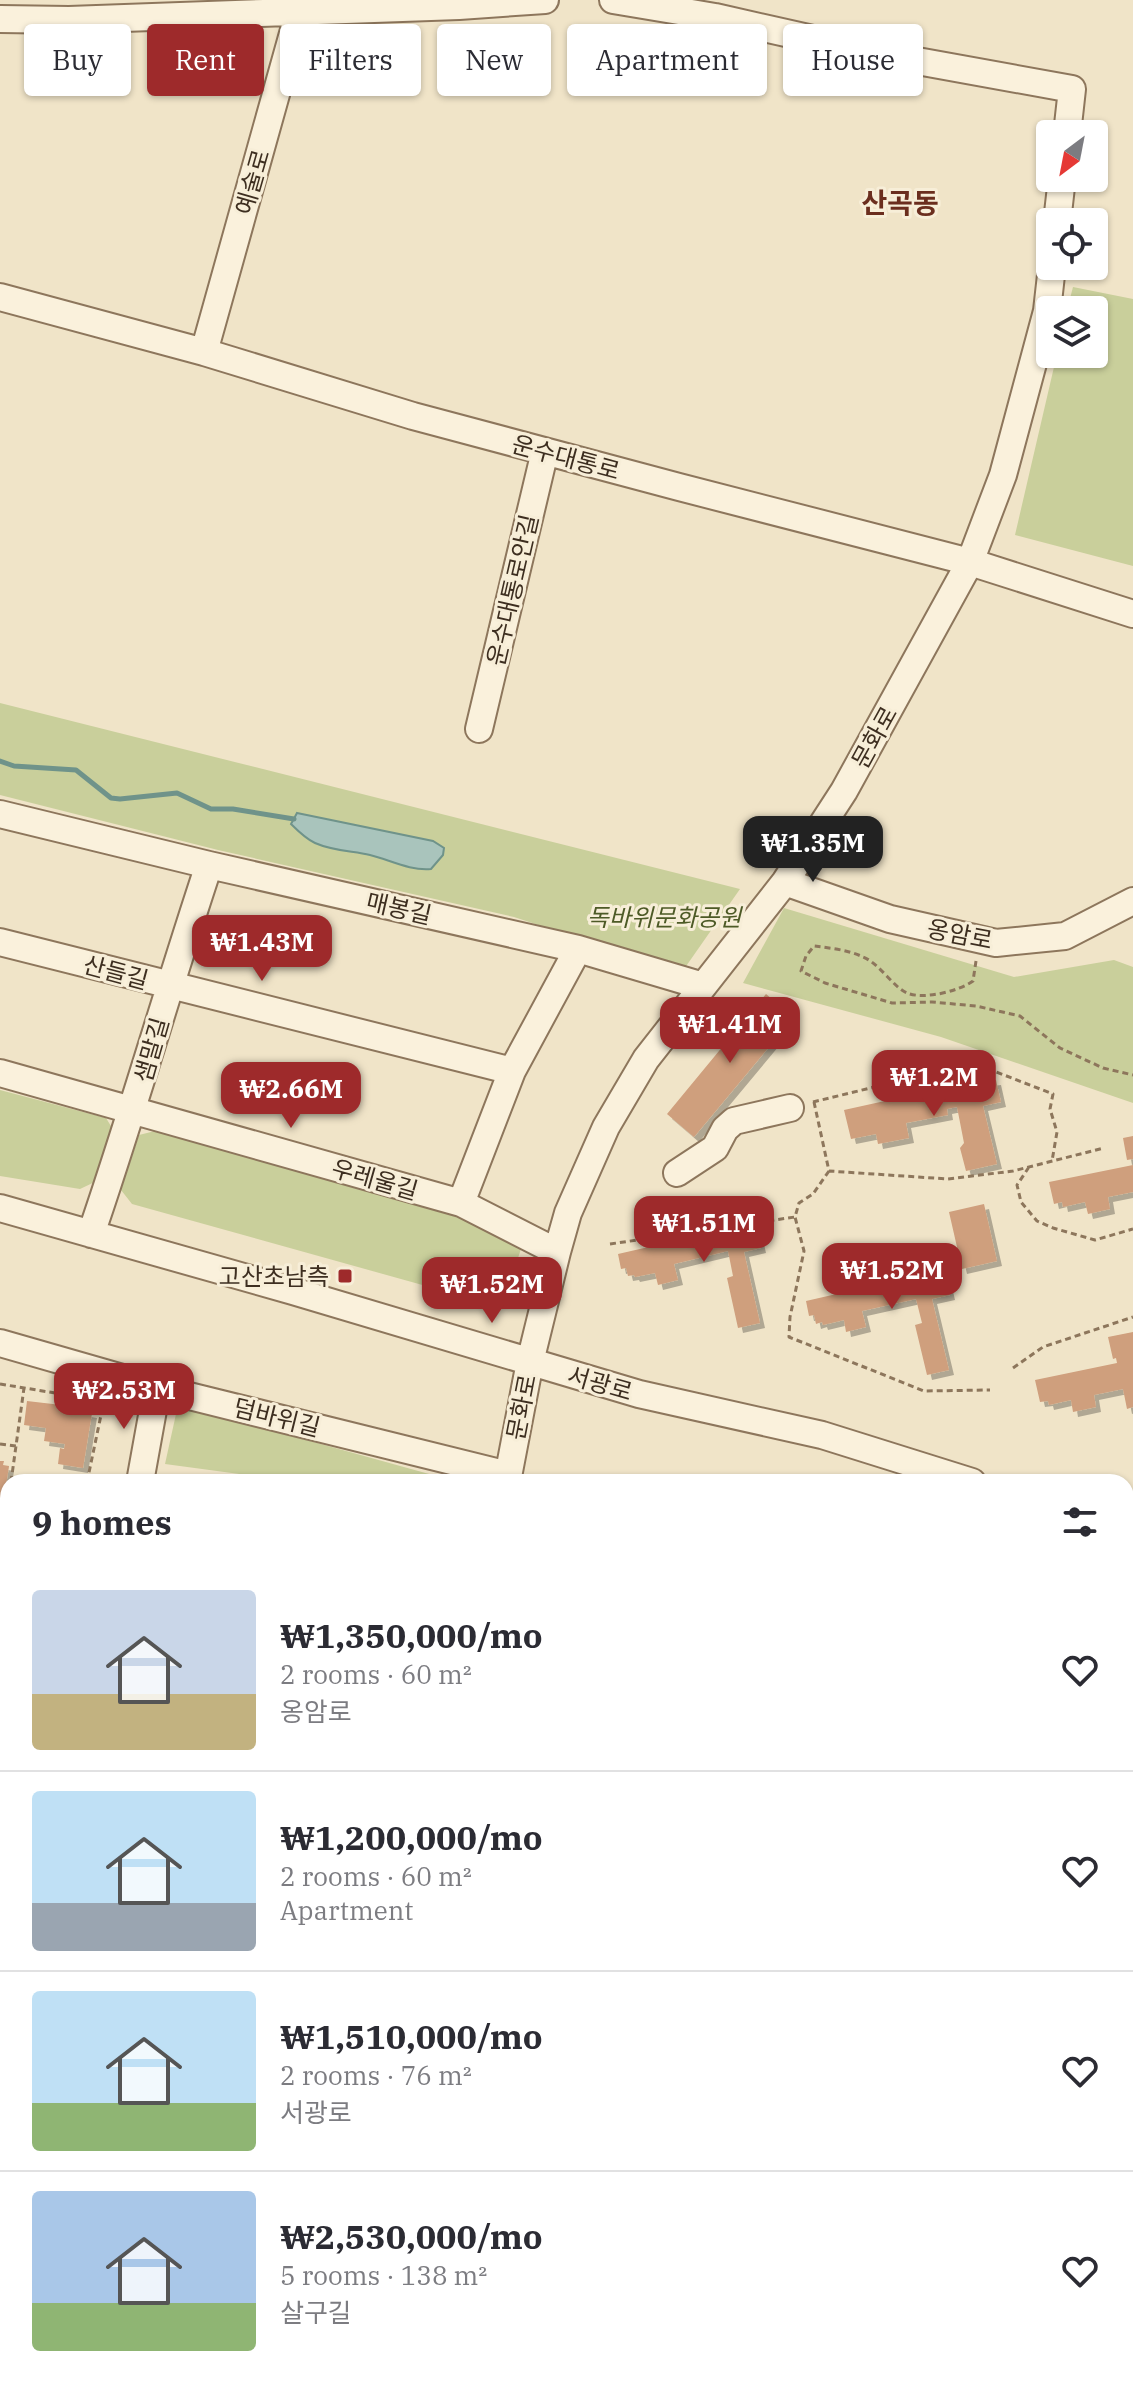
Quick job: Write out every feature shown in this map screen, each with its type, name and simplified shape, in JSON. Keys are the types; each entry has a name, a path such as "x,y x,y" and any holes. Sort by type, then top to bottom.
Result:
{"street":[{"path":"0,19 69,20 299,12 545,0"},
{"path":"613,0 715,17 884,55 1072,89 1069,120"},
{"name":"예술로","path":"204,352 299,12"},
{"name":"문화로","path":"509,1474 530,1362 557,1252 568,1213 606,1127 646,1059 785,882 844,791 970,562 1003,475 1047,311 1050,280"},
{"name":"운수대통로","path":"0,297 204,352 413,416 970,562 1133,614"},
{"name":"운수대통로안길","path":"479,729 545,451"},
{"name":"매봉길","path":"0,814 578,949 703,986"},
{"name":"샘말길","path":"91,1234 133,1111 169,986 209,865"},
{"name":"옹암로","path":"785,882 890,919 996,943 1065,936 1133,901"},
{"name":"산들길","path":"0,942 512,1071"},
{"path":"461,1203 512,1071 578,949"},
{"name":"우레울길","path":"0,1073 461,1203 557,1252"},
{"path":"677,1173 715,1148 725,1129 734,1121 802,1105"},
{"name":"서광로","path":"0,1208 639,1394 822,1435 946,1474"},
{"name":"덤바위길","path":"0,1343 157,1388 492,1474"},
{"path":"141,1474 157,1388"}],"path":[{"path":"977,954 973,981 947,992 926,995 907,993 865,957 837,950 814,946 806,956 801,971 825,983 892,1003 932,1002 976,1006 1020,1016 1060,1048 1103,1068 1133,1075"},
{"path":"829,1171 802,1105 973,1063 1053,1094 1050,1109 1057,1132 1052,1161"},
{"path":"829,1171 948,1179 1029,1167 1104,1148"},
{"path":"1029,1167 1017,1185 1021,1202 1037,1221 1095,1240 1133,1229"},
{"path":"829,1171 813,1194 799,1203 795,1217 804,1251 790,1317 789,1337 924,1391 990,1390"},
{"path":"610,1244 795,1217"},
{"path":"1013,1368 1043,1347 1133,1317"},
{"path":"89,1474 109,1374"},
{"path":"0,1384 104,1401"},
{"path":"12,1474 24,1388"},
{"path":"0,1444 16,1446"}],"green space":[{"path":"1073,287 1133,299 1133,566 1015,535 1054,368 1108,368 1108,296 1071,296"},
{"name":"독바위문화공원","path":"0,703 740,889 682,972 514,917 218,850 0,795"},
{"path":"784,908 1014,977 1114,960 1133,967 1133,1103 941,1037 743,983"},
{"path":"0,1090 106,1118 114,1131 99,1180 80,1189 0,1176"},
{"path":"155,1131 483,1224 521,1249 508,1288 487,1303 132,1204 121,1190 139,1135"},
{"path":"194,1409 429,1474 239,1474 165,1464 176,1414"}],"water":[{"path":"297,813 433,841 444,848 443,855 431,869 423,869 329,848 308,839 291,824"}],"building":[{"path":"766,994 794,1017 694,1137 667,1114"},
{"path":"989,1078 988,1081 996,1080 1001,1102 983,1106 997,1164 966,1171 960,1148 964,1143 957,1107 947,1109 948,1115 906,1123 909,1138 878,1144 876,1134 851,1139 844,1110"},
{"path":"1133,1136 1133,1159 1127,1160 1123,1138"},
{"path":"1133,1165 1133,1192 1108,1197 1110,1209 1088,1214 1085,1202 1063,1207 1062,1202 1054,1204 1049,1182"},
{"path":"984,1204 997,1261 962,1269 949,1212"},
{"path":"749,1224 749,1227 756,1226 761,1248 744,1252 760,1323 738,1328 727,1278 733,1276 728,1251 674,1264 678,1280 658,1285 655,1273 635,1277 628,1276 626,1268 621,1269 618,1254"},
{"path":"937,1271 937,1274 945,1273 950,1295 932,1299 949,1370 927,1375 915,1325 922,1323 916,1299 862,1311 866,1327 846,1332 844,1320 823,1325 822,1322 816,1324 814,1315 809,1316 806,1301"},
{"path":"1133,1332 1133,1407 1127,1409 1123,1389 1094,1395 1096,1407 1073,1412 1071,1400 1049,1405 1048,1401 1040,1402 1035,1380 1117,1363 1116,1358 1113,1359 1108,1337"},
{"path":"27,1401 87,1408 86,1412 92,1413 83,1468 58,1464 60,1448 64,1449 65,1444 44,1441 46,1428 24,1425"},
{"path":"0,1461 4,1461 3,1465 9,1466 8,1474 0,1474"}],"waterway":[{"path":"0,761 14,766 76,770 111,798 177,793 211,809 233,809 294,819"}],"place":[{"name":"고산초남측","path":"345,1276"}],"district":[{"name":"산곡동","path":"900,202"}]}
